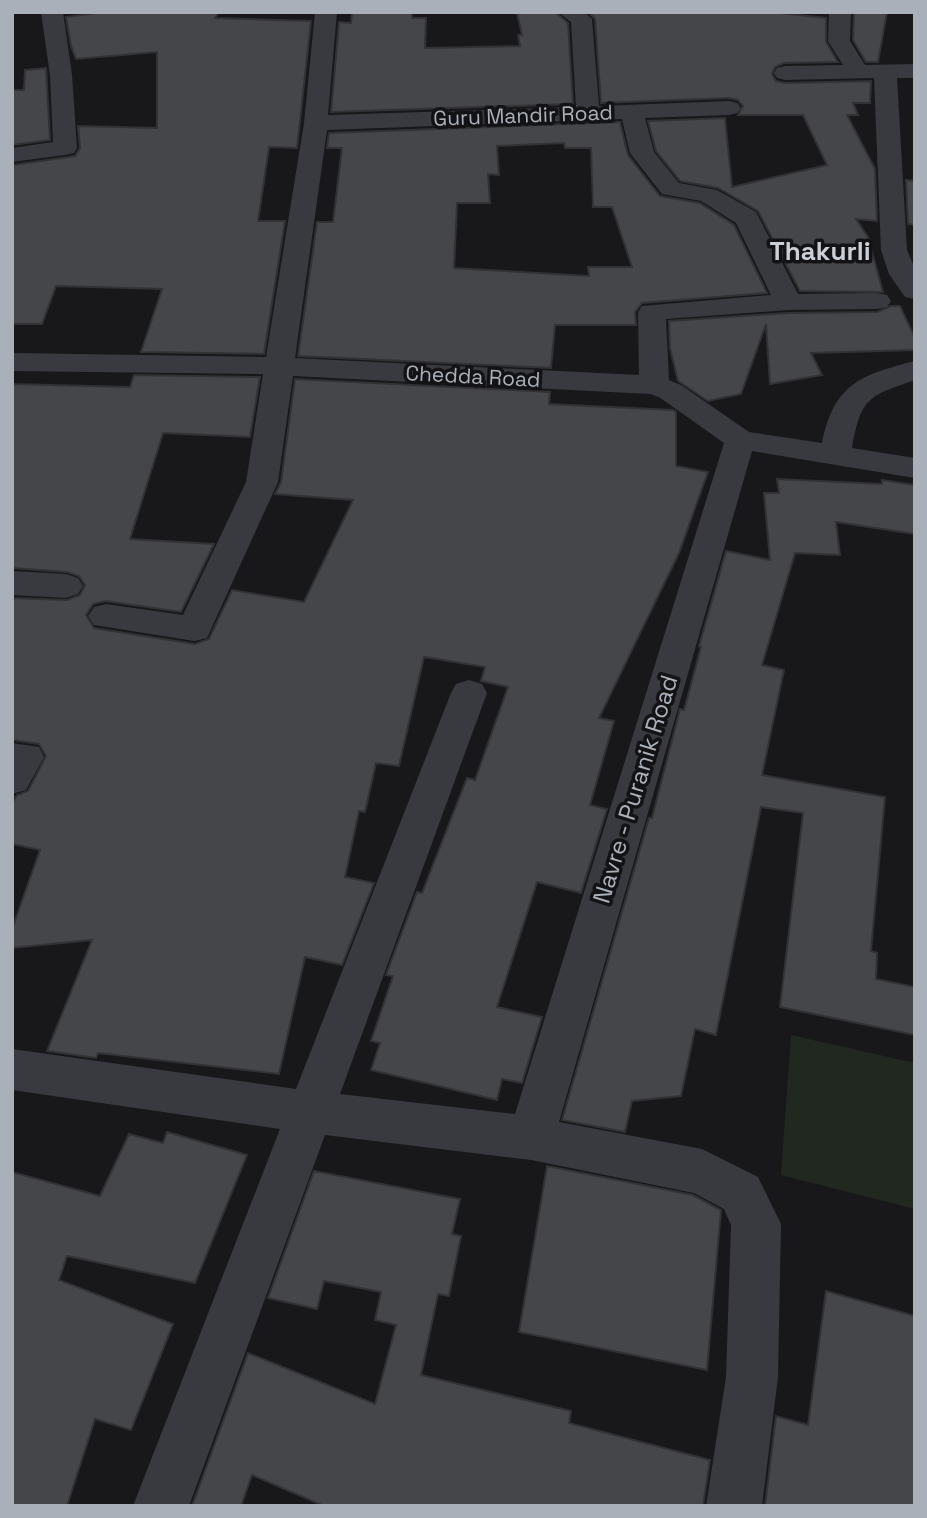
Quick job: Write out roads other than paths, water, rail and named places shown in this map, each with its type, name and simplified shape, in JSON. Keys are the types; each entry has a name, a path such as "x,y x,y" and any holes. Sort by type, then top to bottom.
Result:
{"street":[{"path":"12,155 65,148 61,75 52,12"},
{"path":"106,616 194,629 262,482 316,122 326,12"},
{"path":"568,12 581,19 588,113"},
{"path":"840,12 839,41 857,70"},
{"path":"885,71 894,250 903,274 915,291"},
{"path":"785,73 915,71"},
{"name":"Guru Mandir Road","path":"316,122 729,108"},
{"path":"632,111 642,153 671,189 708,195 747,218 788,302"},
{"path":"915,169 902,171 899,176 897,224 906,231 915,232"},
{"path":"654,385 652,312 788,302 877,301"},
{"name":"Chedda Road","path":"12,362 210,363 654,385 670,391 740,440 915,468"},
{"path":"835,455 842,413 854,395 879,380 915,370"},
{"name":"Navre - Puranik Road","path":"531,1138 740,440"},
{"path":"12,583 66,586"},
{"path":"161,1506 469,693"},
{"path":"12,757 25,757 12,779"},
{"path":"12,1069 310,1112 531,1138 702,1172 741,1193 756,1224 752,1377 734,1506"}],"district":[{"name":"Thakurli","path":"820,251"}]}
